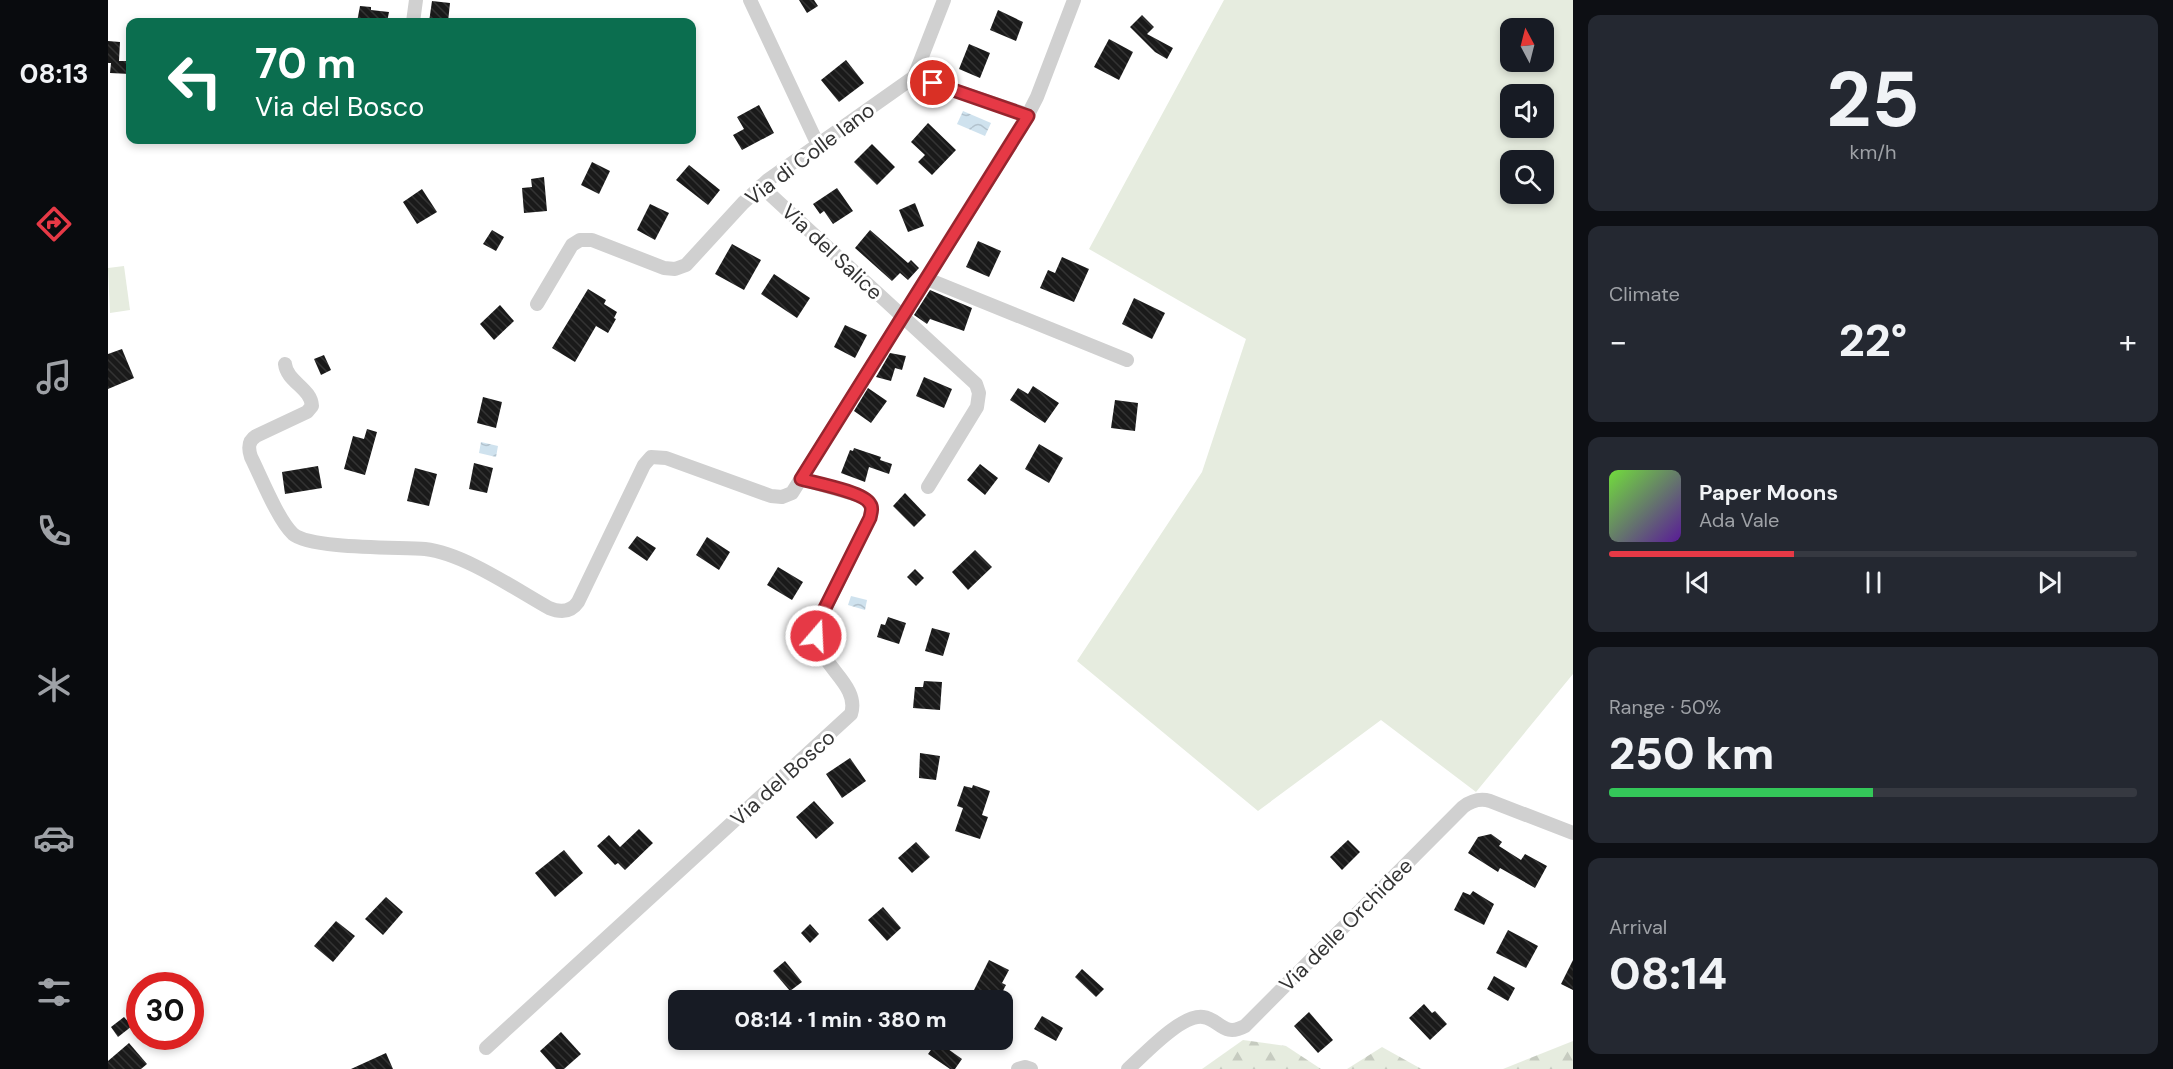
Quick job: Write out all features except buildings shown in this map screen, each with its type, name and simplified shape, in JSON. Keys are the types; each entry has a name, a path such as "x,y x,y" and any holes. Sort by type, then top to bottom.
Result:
{"street":[{"path":"414,18 416,0"},
{"path":"750,0 818,145"},
{"path":"944,0 914,76 1028,116"},
{"path":"285,364 287,373 310,398 312,406 307,412 256,436 250,441 249,447 251,457 280,515 292,533 301,540 315,543 425,549 448,553 554,610 568,610 578,602 644,465 651,458 666,458 771,496 782,497 792,492 1028,116 1074,0"},
{"name":"Via di Colle Iano","path":"537,304 576,241 592,240 661,267 680,268 689,263 761,186 914,76"},
{"name":"Via del Salice","path":"761,186 974,380 979,393 975,410 928,487"},
{"path":"927,279 1127,360"},
{"name":"Via del Bosco","path":"486,1048 851,714 853,703 851,696 819,649 816,632 819,621 870,518 871,506 868,500 861,496 801,479"},
{"name":"Via delle Orchidee","path":"1128,1069 1145,1064 1176,1027 1191,1018 1206,1017 1221,1027 1233,1030 1245,1026 1463,807 1471,802 1490,801 1573,833"},
{"path":"1018,1069 1025,1067 1031,1069"}],"green space":[{"path":"1224,0 1573,0 1573,674 1476,792 1381,720 1258,811 1077,661 1202,472 1246,339 1089,249"},
{"path":"124,266 130,310 110,313 108,268"},
{"path":"1243,1040 1286,1046 1321,1069 1202,1069"},
{"path":"1573,1041 1573,1069 1503,1069"},
{"path":"1382,1047 1416,1066 1422,1069 1347,1069"}],"water":[{"path":"963,111 991,123 985,136 957,124"},
{"path":"481,442 498,446 496,457 479,453"},
{"path":"851,596 867,600 865,610 848,605"}],"route":[{"path":"816,636 817,624 872,510 868,500 861,496 801,479 1028,116 933,83"}]}
